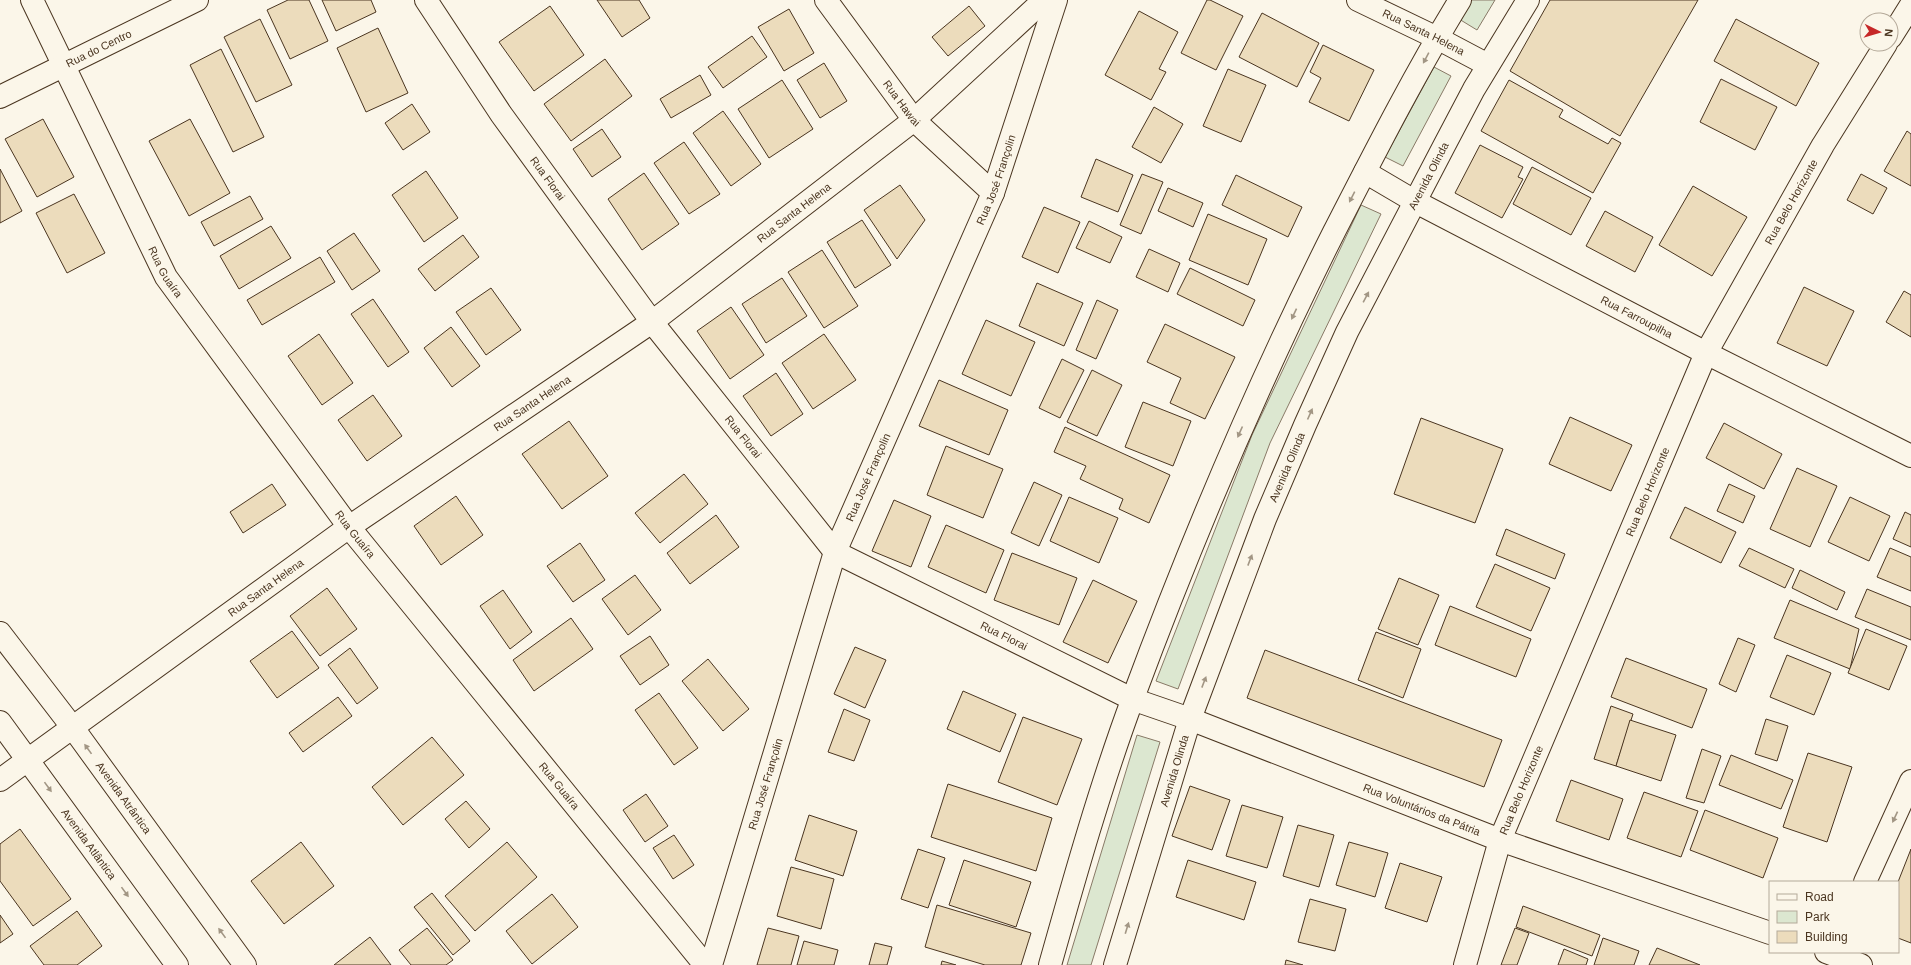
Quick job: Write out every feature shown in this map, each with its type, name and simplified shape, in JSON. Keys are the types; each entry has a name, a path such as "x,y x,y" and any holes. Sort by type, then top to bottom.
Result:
{"street":[{"name":"Rua Guaíra","path":"32,0 166,277 349,527 705,965"},
{"name":"Rua do Centro","path":"0,97 197,0"},
{"name":"Rua Florai","path":"426,0 501,114 652,322 835,552 1132,699 1190,718"},
{"name":"Rua Hawai","path":"826,0 914,120 993,193"},
{"name":"Rua Santa Helena","path":"0,780 349,527 652,322 914,120 1044,0"},
{"name":"Rua José Françolin","path":"711,965 835,552 993,193 1056,0"},
{"name":"Rua Santa Helena","path":"1358,0 1437,38 1488,66"},
{"path":"1050,965 1078,865 1132,699 1181,572 1222,472 1300,299 1365,172 1437,38 1460,0"},
{"name":"Avenida Olinda","path":"1115,965 1190,718 1265,519 1305,425 1347,332 1444,146 1488,66 1528,0"},
{"path":"1899,24 1911,5"},
{"name":"Rua Belo Horizonte","path":"1465,965 1500,840 1706,353 1823,145 1881,52"},
{"name":"Rua Farroupilha","path":"1365,172 1416,202 1706,353 1911,456"},
{"name":"Avenida Atrântica","path":"0,633 73,728 245,965"},
{"name":"Rua Voluntários da Pátria","path":"1190,718 1500,840 1769,933"},
{"name":"Avenida Atlântica","path":"0,722 178,965"},
{"path":"1865,881 1911,781"},
{"path":"1830,956 1860,965"}],"green space":[{"path":"1471,0 1495,0 1477,30 1459,19"},
{"path":"1434,67 1451,76 1403,166 1385,157"},
{"path":"1361,205 1381,214 1270,443 1178,689 1156,681 1252,435"},
{"path":"1137,735 1160,742 1091,965 1067,965"}],"building":[{"path":"288,0 309,0 328,41 290,59 267,10"},
{"path":"322,0 371,0 376,12 336,31"},
{"path":"597,0 639,0 650,18 622,37"},
{"path":"1207,0 1210,0 1243,16 1216,70 1181,53"},
{"path":"1550,0 1698,0 1620,136 1510,71"},
{"path":"550,6 584,55 534,91 499,42"},
{"path":"969,6 985,26 948,56 932,37"},
{"path":"789,9 814,53 784,71 758,27"},
{"path":"1139,11 1178,32 1159,69 1166,72 1151,100 1105,75"},
{"path":"1262,13 1319,43 1297,87 1239,57"},
{"path":"260,19 292,85 256,102 224,37"},
{"path":"1736,19 1819,63 1796,106 1714,61"},
{"path":"378,28 408,93 366,112 337,48"},
{"path":"752,36 767,57 723,88 708,67"},
{"path":"1323,45 1374,70 1349,121 1309,102 1321,78 1310,72"},
{"path":"221,49 264,137 233,152 190,65"},
{"path":"605,59 632,96 571,141 544,104"},
{"path":"824,63 847,101 820,118 797,80"},
{"path":"1228,69 1266,85 1241,142 1203,126"},
{"path":"700,75 711,95 671,118 660,99"},
{"path":"1721,79 1777,107 1755,150 1700,122"},
{"path":"782,80 813,129 769,158 738,109"},
{"path":"1509,80 1563,110 1559,117 1608,144 1612,138 1621,143 1593,193 1481,131"},
{"path":"412,104 430,132 403,150 385,123"},
{"path":"1154,107 1183,124 1161,163 1132,147"},
{"path":"723,111 761,164 731,186 693,133"},
{"path":"43,119 74,177 37,197 5,139"},
{"path":"190,119 230,193 189,216 149,141"},
{"path":"602,129 621,157 592,177 573,149"},
{"path":"1907,131 1911,134 1911,186 1884,171"},
{"path":"684,142 720,194 689,214 654,163"},
{"path":"1480,145 1523,167 1518,177 1523,179 1502,218 1455,193"},
{"path":"1096,159 1133,175 1118,212 1081,197"},
{"path":"1532,167 1591,198 1571,235 1513,204"},
{"path":"0,169 22,211 0,223"},
{"path":"426,171 458,218 424,242 392,195"},
{"path":"644,173 679,224 642,250 608,199"},
{"path":"1142,174 1163,182 1141,234 1120,225"},
{"path":"1861,174 1887,188 1873,214 1847,200"},
{"path":"1236,175 1302,207 1288,237 1222,205"},
{"path":"900,185 925,220 897,259 864,210"},
{"path":"1693,186 1747,217 1712,276 1659,245"},
{"path":"1168,188 1203,203 1193,227 1158,211"},
{"path":"74,194 105,253 67,273 36,213"},
{"path":"250,196 263,219 214,246 201,222"},
{"path":"1044,207 1080,222 1058,273 1022,257"},
{"path":"1605,211 1653,237 1635,272 1586,246"},
{"path":"1208,214 1267,239 1248,285 1189,260"},
{"path":"862,220 891,265 855,288 827,242"},
{"path":"1089,221 1122,237 1110,263 1076,248"},
{"path":"271,226 291,258 239,289 220,256"},
{"path":"354,233 380,271 352,290 327,251"},
{"path":"463,235 479,257 435,291 418,269"},
{"path":"1149,249 1180,263 1168,292 1136,277"},
{"path":"822,250 858,306 824,328 788,272"},
{"path":"320,257 335,282 262,325 247,300"},
{"path":"1190,268 1255,300 1243,326 1177,294"},
{"path":"782,278 807,316 766,343 742,304"},
{"path":"1037,283 1083,303 1064,346 1019,326"},
{"path":"1804,287 1854,311 1827,366 1777,343"},
{"path":"491,288 521,330 486,355 456,312"},
{"path":"1904,291 1911,295 1911,337 1886,322"},
{"path":"373,299 409,352 388,367 351,314"},
{"path":"1097,300 1118,310 1096,359 1076,350"},
{"path":"731,307 764,355 730,379 697,331"},
{"path":"986,320 1035,342 1011,396 962,374"},
{"path":"1165,324 1235,357 1205,419 1170,403 1181,378 1147,362"},
{"path":"451,327 480,366 452,387 424,348"},
{"path":"319,334 353,383 322,405 288,356"},
{"path":"824,334 856,380 813,409 782,363"},
{"path":"1062,359 1084,370 1060,418 1039,408"},
{"path":"1092,370 1122,385 1097,436 1067,422"},
{"path":"776,373 803,414 771,436 743,396"},
{"path":"939,380 1008,410 989,455 919,426"},
{"path":"373,395 402,436 367,461 338,420"},
{"path":"1143,402 1191,421 1173,466 1125,447"},
{"path":"1570,417 1632,445 1611,491 1549,464"},
{"path":"1421,418 1503,449 1475,523 1394,494"},
{"path":"569,421 608,476 562,509 522,454"},
{"path":"1724,423 1782,454 1764,489 1706,458"},
{"path":"1065,427 1170,475 1149,523 1119,509 1123,499 1080,479 1086,466 1054,452"},
{"path":"946,446 1003,469 983,518 927,495"},
{"path":"1797,468 1837,486 1810,547 1770,529"},
{"path":"684,474 708,504 660,543 635,513"},
{"path":"1034,482 1062,495 1039,546 1011,533"},
{"path":"272,484 286,505 243,533 230,512"},
{"path":"1729,484 1755,496 1743,523 1717,511"},
{"path":"456,496 483,535 441,565 414,526"},
{"path":"1069,497 1118,518 1099,563 1050,541"},
{"path":"1850,497 1890,516 1869,561 1828,542"},
{"path":"894,500 931,516 911,567 872,551"},
{"path":"1685,507 1736,532 1721,563 1670,538"},
{"path":"1905,512 1911,515 1911,547 1893,539"},
{"path":"716,515 739,547 690,584 667,553"},
{"path":"946,525 1004,550 986,593 928,567"},
{"path":"1506,529 1565,554 1555,579 1496,555"},
{"path":"580,543 605,580 573,602 547,566"},
{"path":"1749,548 1794,569 1785,588 1739,566"},
{"path":"1890,548 1911,557 1911,591 1877,577"},
{"path":"1012,553 1077,578 1059,625 994,600"},
{"path":"1495,564 1550,588 1531,631 1476,607"},
{"path":"1800,570 1845,592 1837,610 1792,588"},
{"path":"635,575 661,610 628,635 602,599"},
{"path":"1399,578 1439,595 1418,645 1378,629"},
{"path":"1093,580 1137,601 1108,663 1063,642"},
{"path":"327,588 357,629 320,656 290,616"},
{"path":"1867,589 1911,607 1911,640 1855,617"},
{"path":"503,590 532,632 510,649 480,606"},
{"path":"1790,600 1859,629 1850,669 1774,638"},
{"path":"1450,606 1531,639 1516,677 1435,645"},
{"path":"571,618 593,649 534,691 513,660"},
{"path":"1866,629 1907,646 1889,690 1848,673"},
{"path":"292,631 319,668 277,698 250,661"},
{"path":"1376,632 1421,649 1403,698 1358,680"},
{"path":"650,636 669,665 640,685 620,656"},
{"path":"1738,638 1755,645 1736,692 1719,684"},
{"path":"855,647 886,660 865,708 834,694"},
{"path":"350,648 378,688 357,704 328,665"},
{"path":"1265,650 1502,740 1484,787 1247,698"},
{"path":"1787,655 1831,673 1814,715 1770,697"},
{"path":"1626,658 1707,689 1692,728 1611,697"},
{"path":"708,659 749,709 723,731 682,681"},
{"path":"963,691 1016,714 1000,752 947,729"},
{"path":"659,693 698,748 674,765 635,710"},
{"path":"338,697 352,716 303,752 289,733"},
{"path":"1611,706 1633,714 1616,766 1594,759"},
{"path":"844,709 870,720 854,761 828,752"},
{"path":"1023,717 1082,739 1057,805 998,782"},
{"path":"1766,719 1788,726 1777,761 1755,754"},
{"path":"1630,720 1676,735 1661,781 1616,766"},
{"path":"432,737 464,775 403,825 372,787"},
{"path":"1702,749 1721,756 1704,803 1686,798"},
{"path":"1808,753 1852,767 1827,842 1783,827"},
{"path":"1731,755 1793,780 1781,809 1719,785"},
{"path":"1571,780 1623,799 1609,840 1556,821"},
{"path":"948,784 1052,818 1036,871 931,837"},
{"path":"1190,786 1230,800 1212,850 1172,836"},
{"path":"1644,792 1698,811 1681,857 1627,838"},
{"path":"646,794 668,826 645,842 623,810"},
{"path":"466,801 490,829 469,848 445,819"},
{"path":"1242,805 1283,817 1267,868 1226,856"},
{"path":"1705,810 1778,838 1763,878 1690,850"},
{"path":"809,815 857,831 843,876 795,860"},
{"path":"1298,825 1334,835 1319,887 1283,876"},
{"path":"20,829 71,899 33,926 0,881 0,844"},
{"path":"674,835 694,865 673,879 653,848"},
{"path":"301,842 334,886 284,924 251,881"},
{"path":"507,842 537,877 475,931 445,896"},
{"path":"1349,842 1388,853 1375,897 1336,885"},
{"path":"918,849 945,858 928,908 901,899"},
{"path":"1911,849 1911,943 1899,938 1898,881"},
{"path":"964,860 1031,882 1016,927 949,905"},
{"path":"1188,860 1256,882 1244,920 1176,897"},
{"path":"1400,863 1442,877 1427,922 1385,908"},
{"path":"791,867 834,879 821,929 777,916"},
{"path":"432,893 470,941 453,955 414,907"},
{"path":"552,894 578,927 532,964 506,931"},
{"path":"1310,899 1346,909 1335,951 1298,942"},
{"path":"937,905 1031,933 1021,965 985,965 925,947"},
{"path":"1523,906 1600,935 1592,956 1516,927"},
{"path":"77,911 102,946 77,965 44,965 30,946"},
{"path":"0,915 13,934 0,943"},
{"path":"427,928 453,960 446,965 411,965 399,950"},
{"path":"768,928 799,936 791,965 757,965"},
{"path":"1515,928 1529,933 1517,965 1501,965"},
{"path":"370,937 391,965 334,965"},
{"path":"1603,938 1639,951 1634,965 1594,965"},
{"path":"804,941 838,950 834,965 797,965"},
{"path":"875,943 892,947 887,965 869,965"},
{"path":"1657,948 1700,965 1649,965"},
{"path":"1564,949 1588,959 1586,965 1558,965"},
{"path":"1286,960 1303,965 1285,965"},
{"path":"942,961 956,965 941,965"}]}
